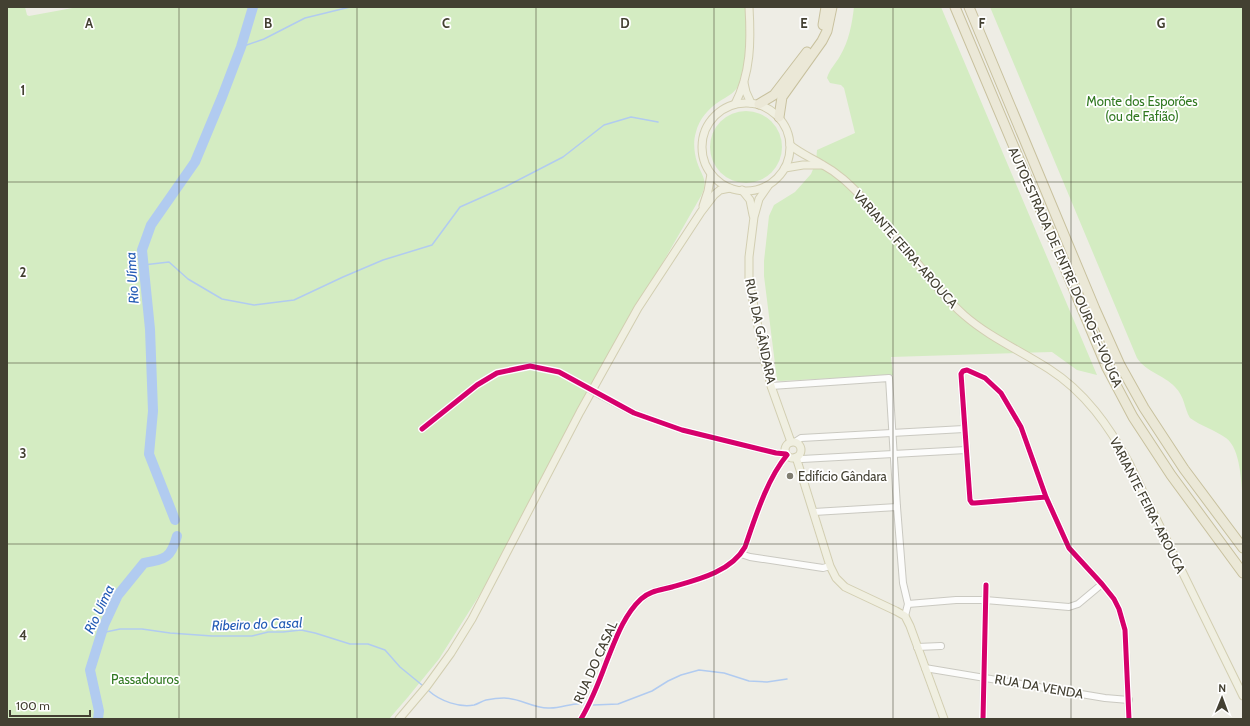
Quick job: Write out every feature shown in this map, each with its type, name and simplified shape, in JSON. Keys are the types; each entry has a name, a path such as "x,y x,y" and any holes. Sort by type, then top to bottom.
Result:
{"highway":[{"path":"755,104 774,96 818,38 822,28 826,7"},
{"path":"779,116 782,97 822,41 827,31 832,7"},
{"name":"AUTOESTRADA DE ENTRE DOURO-E-VOUGA","path":"955,7 1107,368 1134,417 1171,474 1243,573"},
{"name":"AUTOESTRADA DE ENTRE DOURO-E-VOUGA","path":"969,7 1095,309 1120,364 1144,408 1184,469 1243,548"}],"main road":[{"path":"735,104 744,83 750,55 749,7"},
{"path":"744,83 746,92 755,104"},
{"path":"735,104 755,104 766,107 779,116 787,130 790,153 785,168 775,180 768,185 755,190 730,188 711,174 704,160 702,144 706,129 721,110 735,104"},
{"name":"VARIANTE FEIRA-AROUCA","path":"790,145 804,155 824,165 860,195 946,298 964,315 986,331 1060,376 1098,413 1129,462 1243,696"},
{"path":"785,168 803,165 824,165"},
{"path":"701,212 708,191 711,174"},
{"name":"RUA DA GÂNDARA","path":"768,185 759,199 754,217 749,257 749,281 771,386 793,442 799,445 801,449 797,457 830,566 836,578 845,586 905,616"},
{"path":"399,719 427,686 451,653 472,620 580,412 638,308 701,212 714,195 720,190 730,188"},
{"name":"RUA DA GÂNDARA","path":"742,190 750,200 754,217"},
{"path":"793,442 786,447 787,455 792,458 797,457"},
{"path":"905,616 944,719"}],"street":[{"path":"422,429 477,385 497,373 530,366 559,372 634,413 682,430 787,455"},
{"path":"1046,497 972,502 969,498 961,374 963,371 967,370 985,378 1001,393 1020,427 1046,497 1069,548 1102,584 1119,608 1124,624 1126,642 1129,719"},
{"path":"771,386 889,378 903,583 908,604 905,616"},
{"path":"793,442 801,438 964,428"},
{"path":"797,457 802,459 966,450"},
{"name":"RUA DO CASAL","path":"581,719 617,636 632,609 642,598 652,592 694,581 720,570 734,561 745,547 760,505 781,463 787,455"},
{"path":"814,512 897,507"},
{"path":"741,554 750,557 823,568 830,566"},
{"path":"908,604 956,600 985,600 1069,608 1078,604 1102,584"},
{"path":"984,719 986,585"},
{"path":"918,647 941,646"},
{"name":"RUA DA VENDA","path":"925,668 1105,698 1129,700"}],"green space":[{"name":"Passadouros","path":"7,7 25,7 27,15 29,16 78,7 746,7 746,49 741,81 734,92 708,110 699,123 695,135 695,154 705,182 701,196 592,386 482,591 439,659 389,719 7,719"},
{"path":"854,7 941,7 1097,375 1077,370 1052,352 891,357 893,375 777,380 764,276 764,261 769,216 774,205 795,192 811,174 816,162 817,150 855,133 844,88 841,85 830,83 827,78 846,44"},
{"name":"Monte dos Esporões (ou de Fafião)","path":"990,7 1243,7 1243,500 1241,476 1235,450 1231,443 1222,435 1190,418 1183,399 1175,387 1166,379 1145,367 1137,358"},
{"path":"746,111 766,117 776,127 782,147 776,167 766,177 746,183 726,177 716,167 710,147 716,127 726,117"}],"waterway":[{"name":"Rio Uíma","path":"175,520 149,454 153,411 150,329 142,250 151,225 195,162 241,47 253,7"},
{"path":"241,47 264,39 305,18 350,7"},
{"path":"143,265 169,262 188,279 222,299 254,305 294,300 383,260 432,245 460,207 505,187 563,157 604,125 631,117 658,122"},
{"name":"Rio Uíma","path":"98,719 99,711 90,670 104,625 118,595 144,563 158,560 170,553 177,536"},
{"name":"Ribeiro do Casal","path":"101,633 120,629 142,629 212,636 252,636 268,632 301,630 350,644 368,644 385,650 400,667 422,685"},
{"name":"Ribeiro do Casal","path":"593,705 618,704 652,691 681,675 699,670 724,673 749,681 767,682 787,679"},
{"name":"Ribeiro do Casal","path":"429,691 444,701 457,705 468,706 486,700 504,698 510,698 542,708 557,708 575,704 584,704"}],"cycle path":[{"path":"422,429 477,385 497,373 530,366 559,372 634,413 682,430 776,453 786,454"},
{"path":"1046,497 975,503 972,503 970,500 961,374 963,371 967,370 985,378 1001,393 1021,427 1046,497 1069,548 1102,584 1114,599 1119,609 1125,630 1129,719"},
{"path":"581,719 595,692 620,629 629,613 644,596 651,592 713,574 731,563 739,556 745,547 757,511 773,475 787,455"},
{"path":"983,719 986,585"}],"place":[{"name":"Edifício Gândara","path":"790,476"}]}
